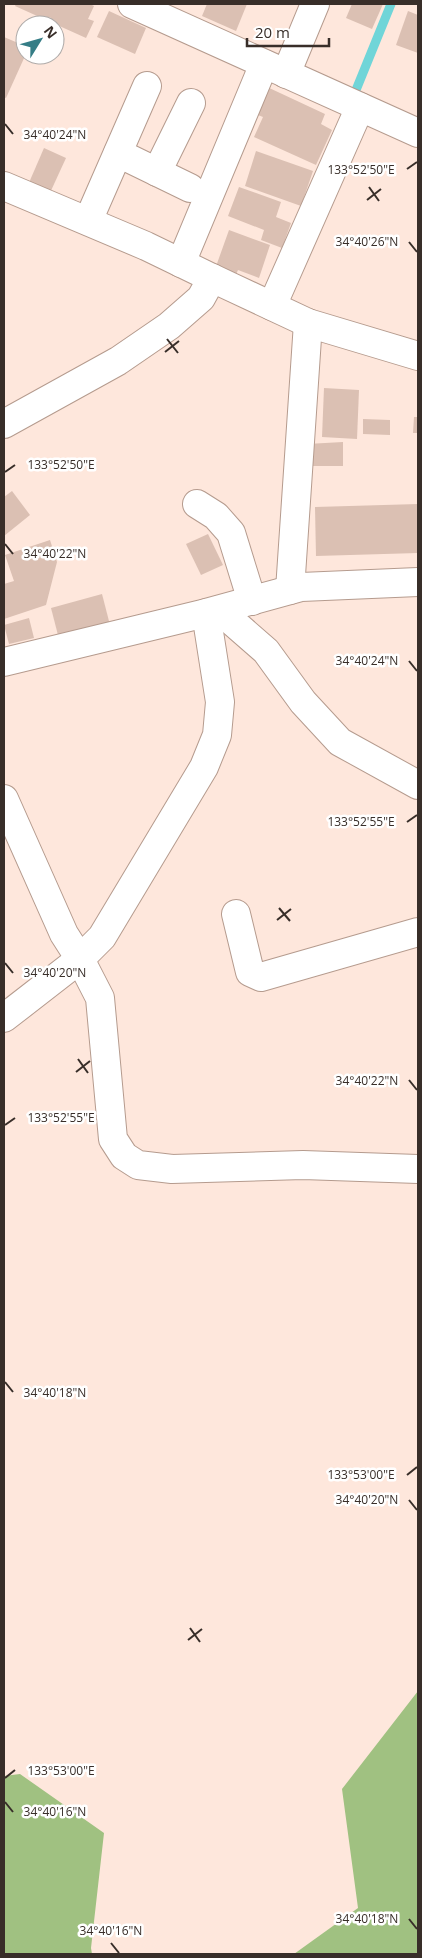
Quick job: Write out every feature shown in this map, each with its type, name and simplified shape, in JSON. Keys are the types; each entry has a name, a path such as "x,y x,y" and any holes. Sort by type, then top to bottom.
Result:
{"street":[{"path":"132,4 181,14 275,69 418,133"},
{"path":"181,263 275,69 315,4"},
{"path":"88,221 148,86"},
{"path":"157,172 191,103"},
{"path":"272,306 360,107"},
{"path":"118,153 190,188"},
{"path":"4,186 88,221 308,323 418,356"},
{"path":"4,424 118,361 169,326 201,298 212,278"},
{"path":"290,590 308,323"},
{"path":"197,504 216,516 231,533 252,601"},
{"path":"4,662 252,601 301,587 418,582"},
{"path":"212,611 266,651 303,702 340,742 418,785"},
{"path":"4,1018 80,959 102,937 204,767 217,736 220,702 212,611"},
{"path":"4,799 64,934 80,959 100,998 113,1140 124,1156 138,1165 172,1169 303,1165 418,1169"},
{"path":"236,914 250,972 261,977 418,932"}],"green space":[{"path":"418,1691 418,1954 294,1954 358,1908 342,1789"},
{"path":"20,1774 104,1833 91,1948 92,1954 4,1954 4,1776"}],"building":[{"path":"16,4 90,4 94,6 88,19 94,21 86,38 65,29 65,15 35,15 15,6"},
{"path":"207,4 247,4 236,31 202,16"},
{"path":"352,4 383,4 372,29 346,18"},
{"path":"109,11 146,28 135,54 97,37"},
{"path":"408,11 418,15 418,53 396,45"},
{"path":"4,37 15,42 15,65 21,65 6,98 4,97"},
{"path":"265,86 325,114 321,124 332,130 316,165 254,137 263,117 253,113"},
{"path":"44,148 66,158 49,195 28,185"},
{"path":"256,151 313,171 301,206 245,186"},
{"path":"239,187 281,202 276,217 291,223 282,248 261,240 264,230 228,216"},
{"path":"229,230 270,245 259,278 238,270 234,279 214,272"},
{"path":"324,388 359,390 357,439 322,437"},
{"path":"414,417 418,417 418,433 413,433"},
{"path":"363,419 390,420 390,435 363,434"},
{"path":"343,442 343,466 308,466 307,444"},
{"path":"12,491 30,515 4,536 4,497"},
{"path":"418,504 418,553 316,556 315,507"},
{"path":"208,534 223,565 201,575 186,544"},
{"path":"50,540 57,562 46,605 4,619 4,584 14,581 5,555"},
{"path":"102,594 110,625 59,639 51,608"},
{"path":"29,618 34,638 9,644 4,625"}],"waterway":[{"path":"356,90 391,4"}]}
